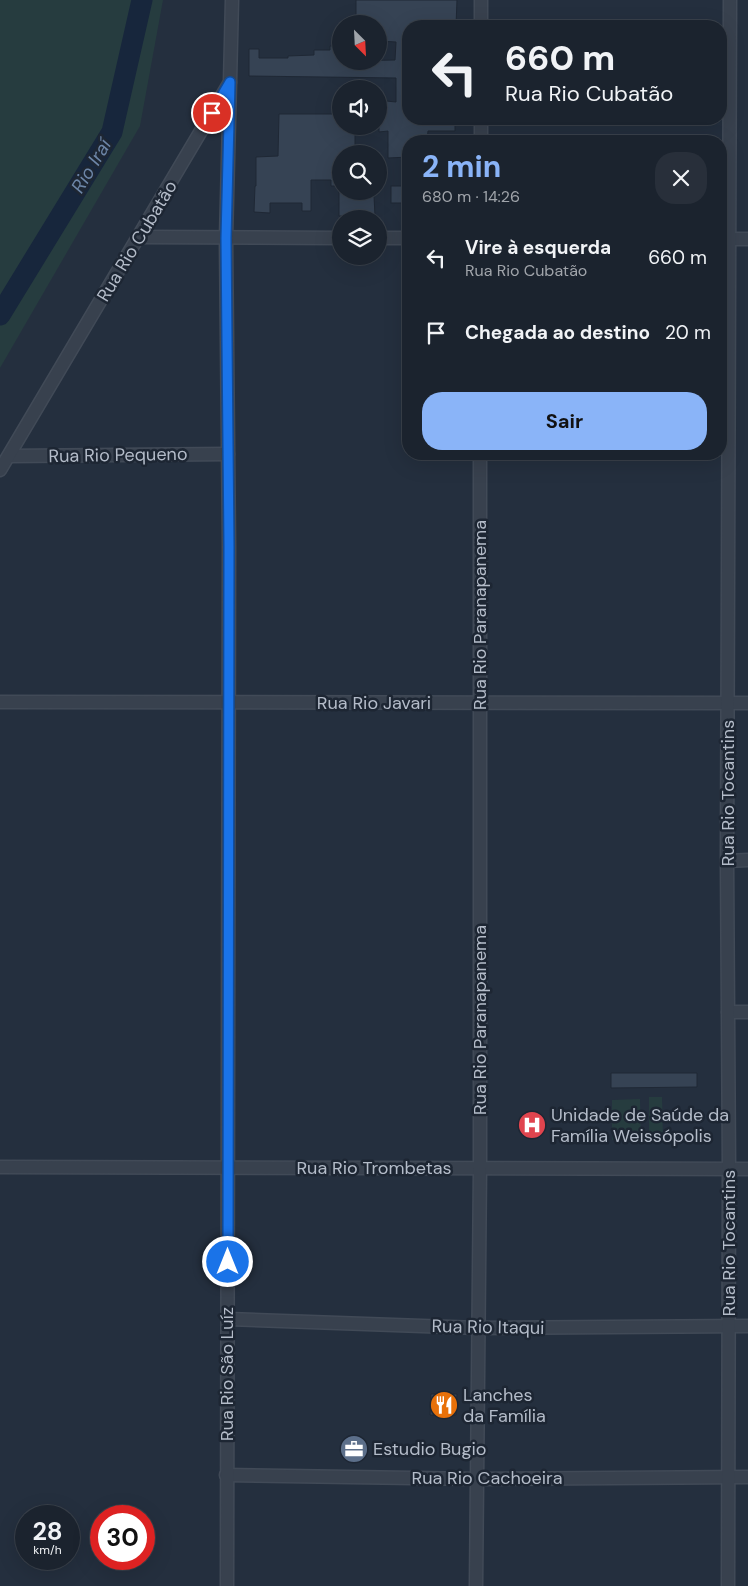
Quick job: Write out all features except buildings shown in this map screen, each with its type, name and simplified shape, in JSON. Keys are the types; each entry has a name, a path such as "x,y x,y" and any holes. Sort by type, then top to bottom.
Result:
{"street":[{"name":"Rua Rio Cubatão","path":"0,470 230,82 232,0"},
{"path":"481,0 481,20"},
{"name":"Rua Rio Tocantins","path":"727,143 730,0"},
{"name":"Rua Rio São Luíz","path":"227,1586 228,454 226,238 230,82"},
{"path":"139,237 332,238"},
{"path":"387,238 402,238"},
{"path":"727,239 748,239"},
{"name":"Rua Rio Pequeno","path":"9,456 228,454"},
{"name":"Rua Rio Paranapanema","path":"476,1586 480,1168 480,460"},
{"name":"Rua Rio Tocantins","path":"726,460 729,1169 728,1586"},
{"name":"Rua Rio Javari","path":"0,702 748,704"},
{"path":"727,860 748,860"},
{"path":"728,1012 748,1012"},
{"name":"Rua Rio Trombetas","path":"0,1166 748,1169"},
{"name":"Rua Rio Itaqui","path":"228,1319 478,1328 748,1326"},
{"name":"Rua Rio Cachoeira","path":"226,1474 478,1479 748,1477"}],"green space":[{"path":"0,0 163,0 140,126 0,368"},
{"path":"649,1097 662,1097 663,1140 649,1140"},
{"path":"640,1099 641,1139 612,1140 612,1100"}],"waterway":[{"name":"Rio Iraí","path":"0,315 112,132 142,0"}],"place":[{"name":"Unidade de Saúde da Família Weissópolis","path":"532,1125"},
{"name":"Lanches da Família","path":"444,1405"},
{"name":"Estudio Bugio","path":"354,1449"}],"route":[{"path":"212,113 230,82 226,238 229,546 228,1262"}]}
